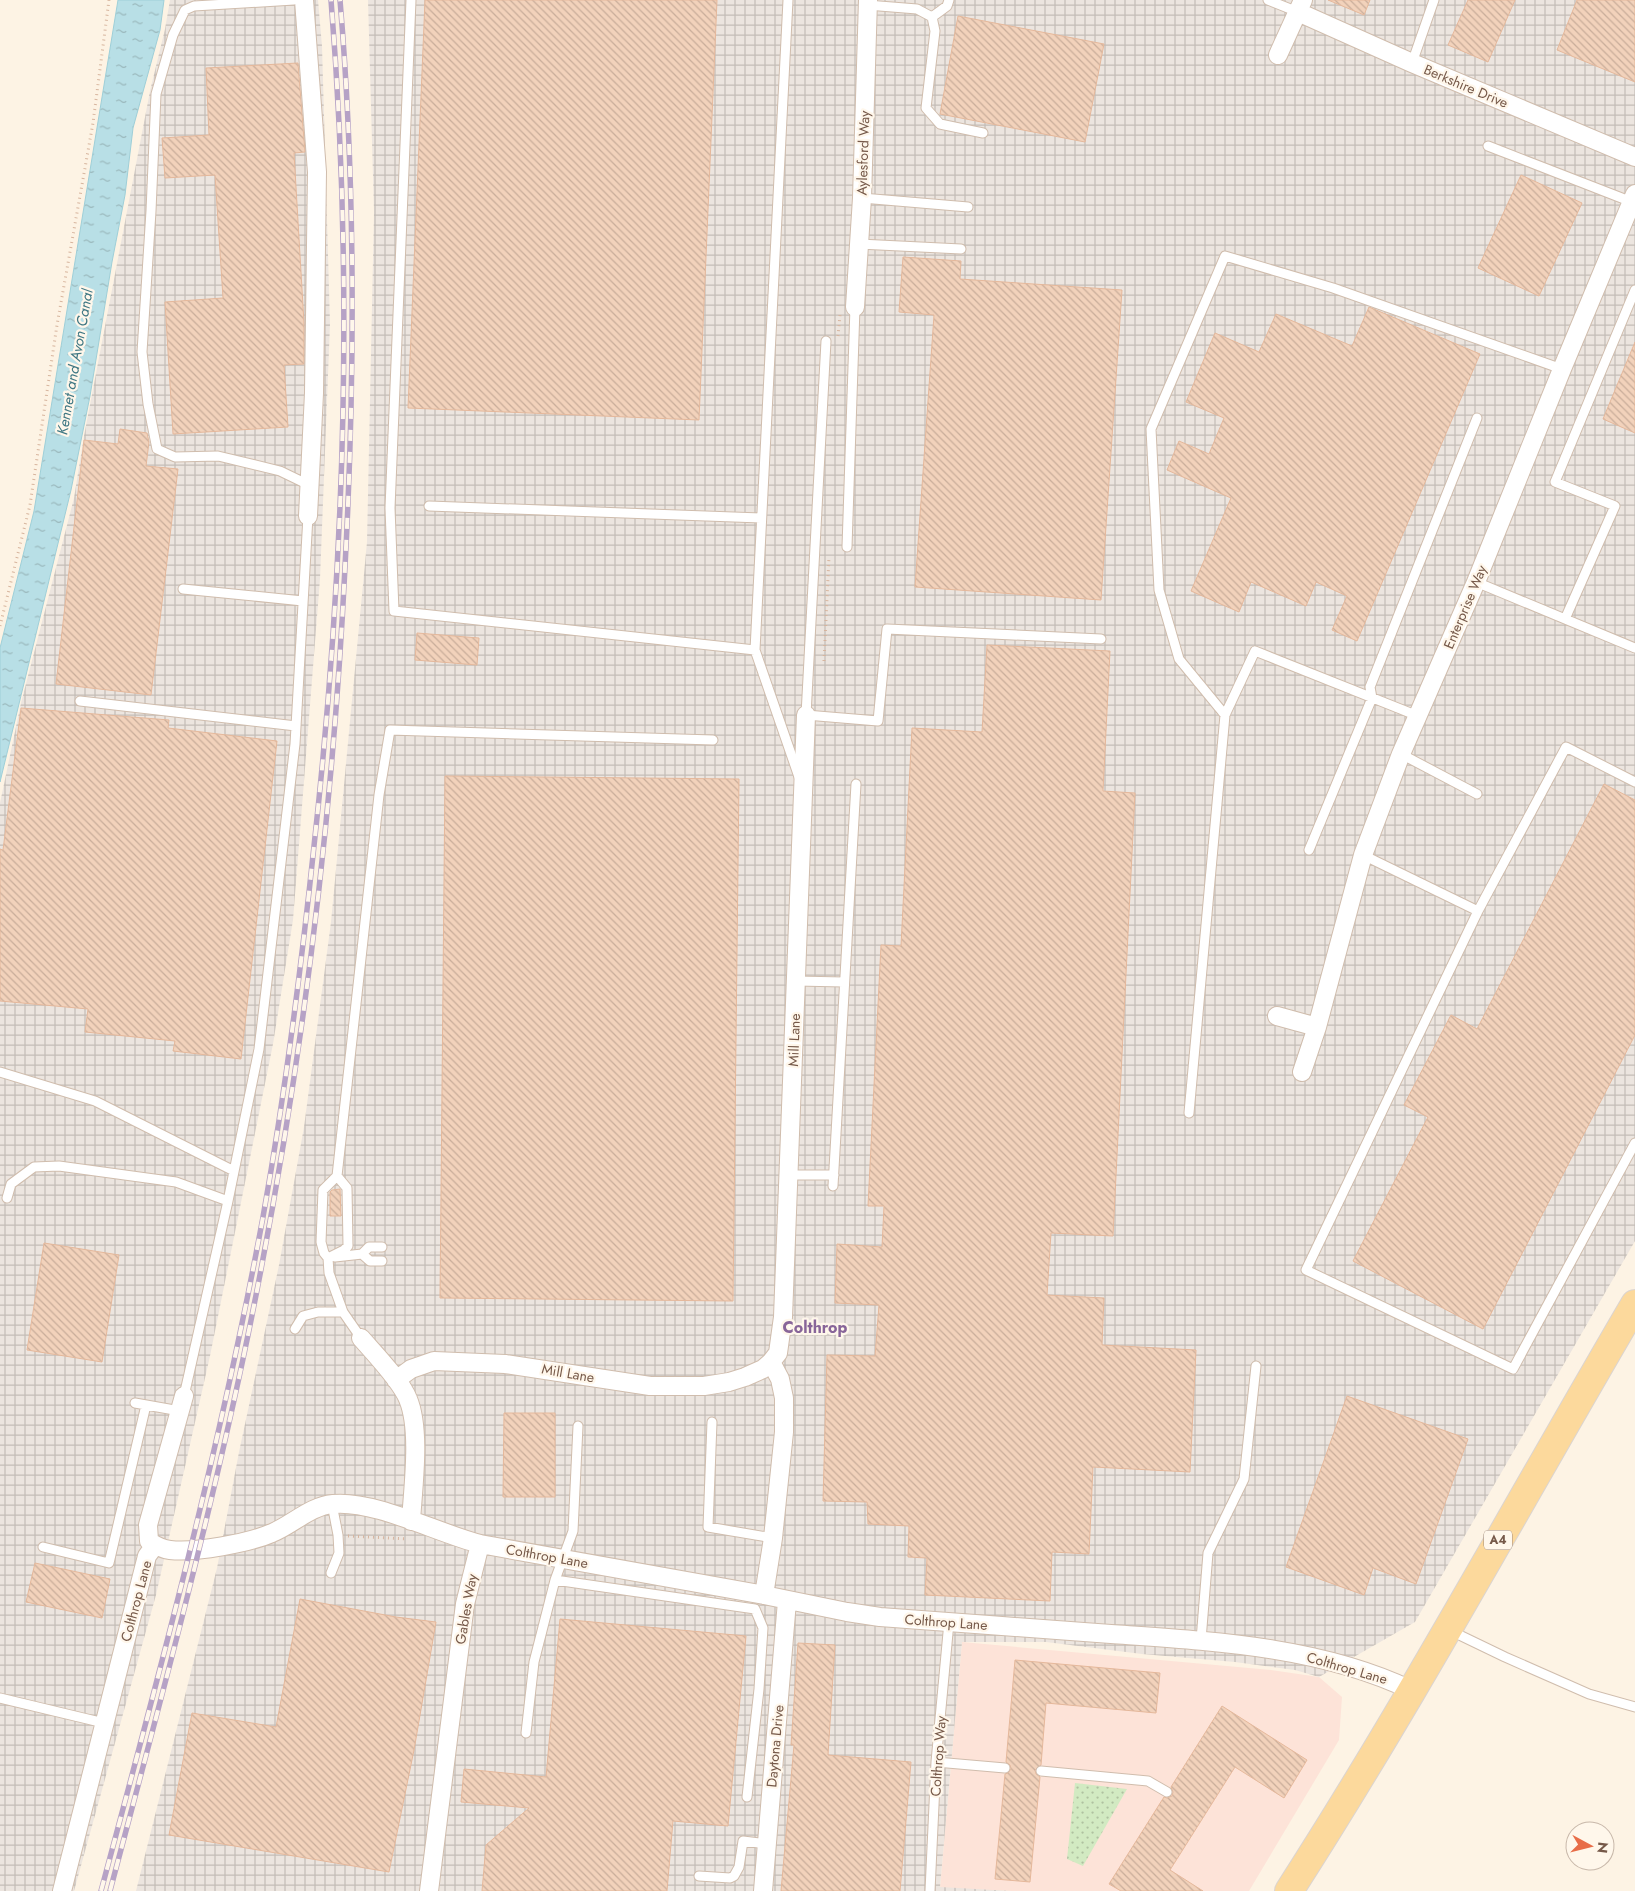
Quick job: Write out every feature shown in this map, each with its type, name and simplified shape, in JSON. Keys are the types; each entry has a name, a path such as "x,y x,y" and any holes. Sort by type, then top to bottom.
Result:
{"main road":[{"name":"A4","path":"1289,1891 1328,1830 1411,1690 1635,1304"}],"street":[{"path":"304,0 317,172 314,393 308,516"},
{"name":"Aylesford Way","path":"855,307 862,198 868,2"},
{"path":"1278,55 1300,6"},
{"name":"Berkshire Drive","path":"1300,6 1412,63 1635,156"},
{"name":"Enterprise Way","path":"1302,1072 1317,1027 1363,855 1401,754 1476,582 1633,198"},
{"name":"Mill Lane","path":"396,1380 410,1369 434,1361 514,1365 650,1386 704,1386 744,1378 763,1368 778,1353 783,1318 806,715"},
{"path":"1277,1016 1317,1027"},
{"path":"362,1338 408,1398 413,1419 414,1450 411,1521 456,1538 480,1544"},
{"path":"764,1595 773,1538 784,1432 784,1407 780,1379 771,1362"},
{"path":"155,1545 150,1541 148,1526 182,1404"},
{"name":"Colthrop Lane","path":"62,1891 147,1556 155,1545 169,1550 180,1550 216,1547 256,1539 280,1529 309,1511 332,1504 362,1505 411,1521"},
{"name":"Colthrop Lane","path":"480,1544 880,1617 1201,1640 1314,1658 1363,1670 1411,1690"},
{"name":"Gables Way","path":"429,1891 465,1604 480,1544"},
{"name":"Daytona Drive","path":"763,1891 787,1601"}],"lane":[{"path":"182,0 185,10"},
{"path":"294,0 194,6 185,10 173,35 156,94 152,211 142,352 148,404 157,449 175,457 218,456 280,470 309,485"},
{"path":"412,0 390,508 394,611 755,650"},
{"path":"788,0 755,650 804,792"},
{"path":"932,17 947,6 949,0"},
{"path":"1268,0 1300,6"},
{"path":"1412,63 1434,0"},
{"path":"868,2 917,9 932,17 935,31 926,108 940,124 983,133"},
{"path":"1488,146 1633,198"},
{"path":"862,198 968,207"},
{"path":"859,244 961,249"},
{"path":"1225,715 1178,659 1159,590 1151,429 1225,256 1333,288 1562,369"},
{"path":"1565,619 1615,506 1555,482 1635,290"},
{"path":"847,547 855,307"},
{"path":"826,341 806,715 878,721 888,629 1101,638"},
{"path":"1309,850 1372,698 1370,687 1476,418"},
{"path":"429,506 761,518"},
{"path":"135,1402 146,1405 182,1404 228,1201 259,1050 296,726 308,516"},
{"path":"1476,582 1635,648"},
{"path":"183,589 303,601"},
{"path":"1189,1113 1225,715 1255,651 1418,716"},
{"path":"80,701 296,726"},
{"path":"362,1338 343,1312 329,1274 328,1258 324,1253 321,1242 323,1190 337,1176 379,794 390,730 714,740"},
{"path":"1635,782 1566,747 1478,911 1306,1270 1513,1369 1635,1143"},
{"path":"1401,754 1477,794"},
{"path":"833,1186 856,784"},
{"path":"1363,855 1478,911"},
{"path":"796,981 844,982"},
{"path":"0,1072 95,1101 234,1171"},
{"path":"7,1198 10,1184 34,1167 60,1166 176,1182 228,1201"},
{"path":"788,1176 834,1175"},
{"path":"328,1258 348,1246 347,1188 337,1176"},
{"path":"328,1258 362,1254 370,1247 382,1247"},
{"path":"362,1254 370,1261 382,1261"},
{"path":"295,1329 303,1316 318,1312 343,1312"},
{"path":"1201,1640 1208,1553 1244,1479 1256,1366"},
{"path":"43,1547 109,1563 146,1405"},
{"path":"712,1422 708,1528 773,1538"},
{"path":"526,1733 534,1662 555,1580 573,1531 578,1426"},
{"path":"331,1574 339,1552 332,1504"},
{"path":"555,1580 755,1609 763,1628 759,1689 747,1797"},
{"name":"Colthrop Way","path":"930,1891 936,1762 950,1622"},
{"path":"1447,1628 1505,1657 1588,1694 1635,1707"},
{"path":"0,1698 104,1723"},
{"path":"936,1762 1005,1768"},
{"path":"1041,1771 1148,1781 1167,1792"},
{"path":"699,1876 730,1878 738,1872 743,1841 767,1844"}],"path":[{"path":"0,626 30,505 57,325 93,123 109,0"},
{"path":"338,1535 414,1539"}],"shaded area":[{"path":"170,0 318,0 322,46 330,324 320,579 293,920 273,1044 210,1356 156,1595 74,1891 0,1891 0,803 21,703 74,498 84,436 150,91"},
{"path":"368,0 1635,0 1635,1241 1415,1622 1319,1677 1295,1670 1235,1662 1142,1654 1046,1642 962,1642 940,1887 1012,1891 136,1891 217,1568 239,1452 279,1265 304,1127 331,922 367,542 374,212"},
{"path":"962,1642 1271,1670 1319,1677 1342,1697 1339,1740 1249,1891 1012,1891 940,1888"}],"green space":[{"path":"1075,1783 1127,1789 1083,1866 1067,1859"}],"water":[{"name":"Kennet and Avon Canal","path":"118,0 164,0 160,30 133,128 125,195 90,396 71,490 0,782 0,648 34,511"}],"building":[{"path":"425,0 717,0 699,420 408,408"},
{"path":"1328,0 1370,0 1364,15"},
{"path":"1468,0 1515,0 1488,62 1448,45"},
{"path":"1577,0 1635,0 1635,82 1557,50"},
{"path":"958,16 1104,44 1085,142 940,114"},
{"path":"298,63 305,152 294,153 304,323 304,364 284,365 288,427 173,434 165,302 223,298 215,175 165,178 162,138 209,135 206,68"},
{"path":"1521,175 1582,203 1539,296 1478,268"},
{"path":"903,257 961,261 960,279 1122,290 1101,600 915,587 934,315 899,312"},
{"path":"1369,307 1480,354 1357,641 1332,630 1347,596 1316,582 1306,606 1251,582 1239,612 1191,591 1231,498 1167,470 1179,441 1209,454 1224,418 1186,402 1215,333 1259,352 1276,314 1352,346"},
{"path":"1635,342 1635,433 1603,419"},
{"path":"120,429 147,433 149,442 146,466 178,469 151,695 56,684 84,440 118,444"},
{"path":"417,633 479,638 477,665 415,660"},
{"path":"987,645 1110,651 1103,791 1135,793 1113,1236 1051,1233 1047,1295 1104,1298 1102,1345 1196,1350 1190,1472 1093,1467 1089,1554 1052,1552 1050,1601 925,1595 927,1558 908,1557 909,1526 868,1524 867,1502 823,1501 827,1355 875,1356 879,1305 835,1303 837,1244 882,1247 884,1206 868,1206 881,945 901,946 912,728 982,732"},
{"path":"21,708 169,720 168,728 277,741 241,1059 173,1051 175,1041 85,1032 88,1009 0,1001 0,849 3,850"},
{"path":"445,776 739,779 733,1301 440,1298"},
{"path":"1604,784 1635,800 1635,1035 1483,1329 1353,1261 1428,1117 1404,1105 1451,1015 1477,1029"},
{"path":"340,1189 341,1216 330,1216 330,1192"},
{"path":"44,1243 119,1255 102,1362 27,1350"},
{"path":"1347,1396 1468,1439 1416,1584 1373,1568 1364,1595 1286,1567"},
{"path":"504,1413 555,1413 555,1497 503,1497"},
{"path":"35,1563 110,1579 102,1618 26,1602"},
{"path":"300,1599 396,1617 436,1622 414,1750 389,1872 169,1835 192,1713 276,1727"},
{"path":"560,1619 746,1636 728,1826 673,1821 667,1891 482,1891 486,1845 529,1808 461,1802 464,1769 546,1777"},
{"path":"798,1643 835,1645 828,1755 911,1762 900,1891 781,1891 794,1745 791,1745"},
{"path":"1015,1660 1160,1673 1156,1713 1046,1703 1041,1765 1035,1770 1036,1774 1040,1777 1030,1882 995,1879 1005,1774 1011,1769 1010,1765 1006,1762"},
{"path":"1222,1706 1307,1760 1284,1798 1235,1767 1170,1870 1203,1891 1121,1891 1109,1884 1164,1797 1172,1796 1171,1787"}],"railway":[{"path":"101,1891 168,1640 228,1387 271,1171 304,939 325,741 333,635 343,423 342,212 331,0"},
{"path":"110,1891 197,1559 243,1359 280,1163 310,965 322,866 339,667 351,425 351,213 349,142 340,0"}],"district":[{"name":"Colthrop","path":"815,1327"}]}
